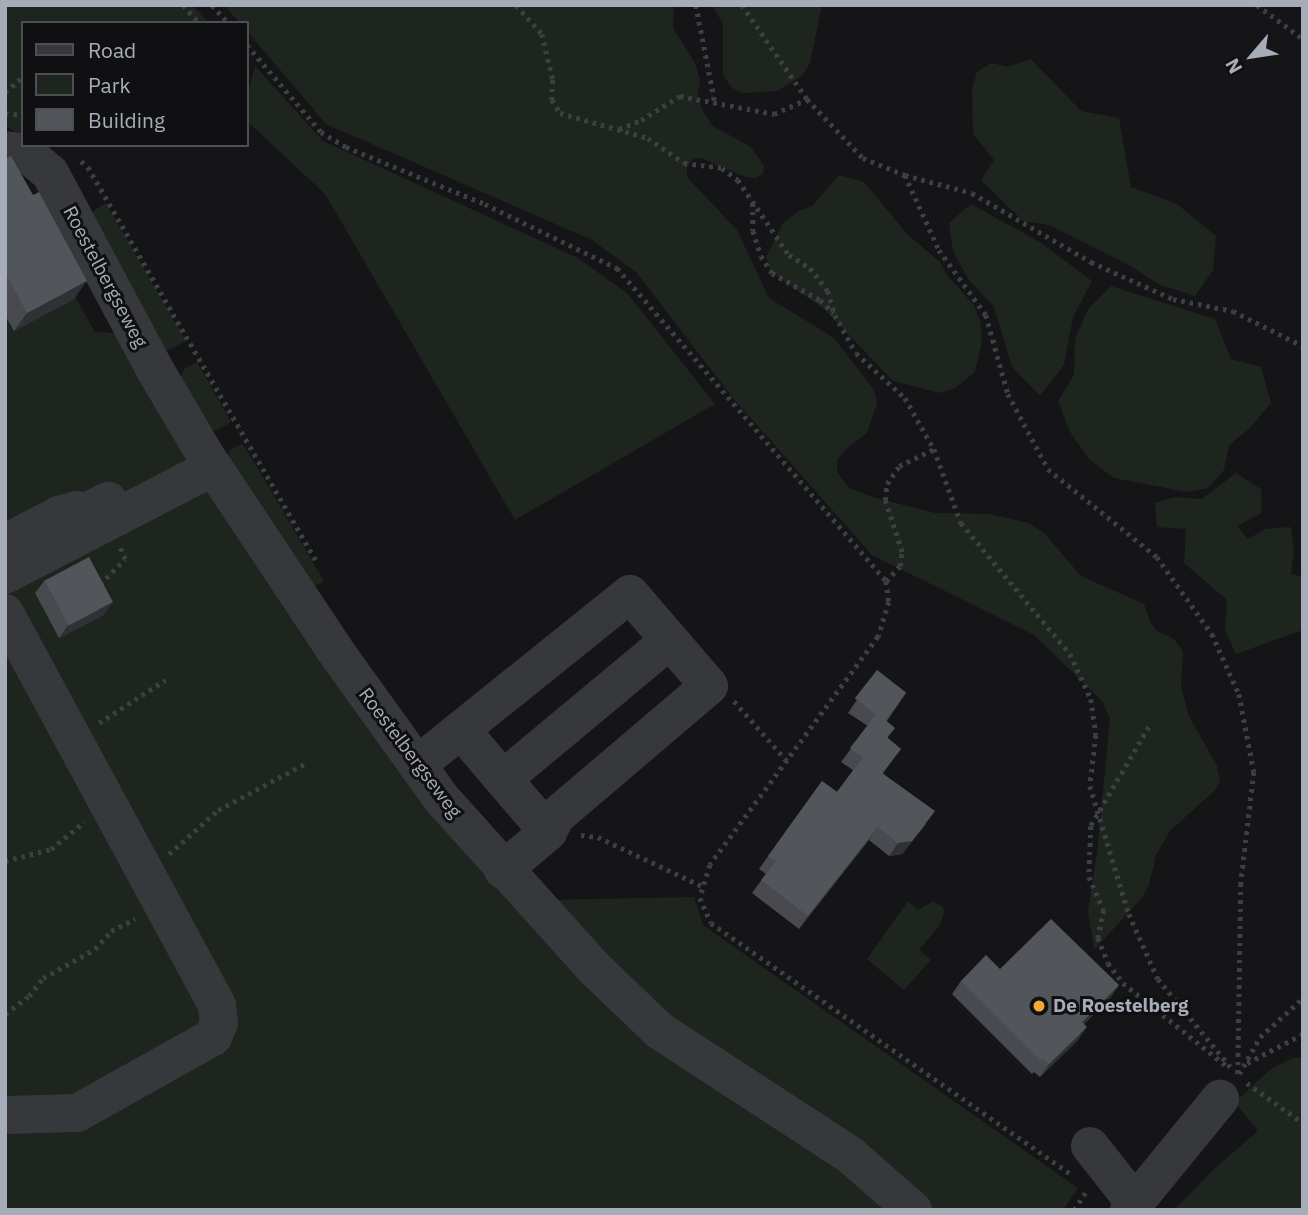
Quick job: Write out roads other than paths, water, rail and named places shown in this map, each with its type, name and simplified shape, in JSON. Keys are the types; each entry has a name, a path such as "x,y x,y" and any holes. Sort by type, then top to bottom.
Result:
{"street":[{"name":"Roestelbergseweg","path":"5,150 26,152 64,166 154,368 208,460 326,637 417,765 503,870 594,968 660,1031 850,1155 913,1210"},
{"path":"5,543 59,515 76,510 86,512 208,460"},
{"path":"5,575 208,460"},
{"path":"417,765 631,594 709,686 556,816 548,832 503,870"},
{"path":"5,613 217,1005 219,1023 212,1037 77,1113 5,1115"},
{"path":"503,779 670,640"},
{"path":"461,730 548,832"},
{"path":"1084,1162 1132,1206 1229,1088"}],"place":[{"name":"De Roestelberg","path":"1039,1006"}]}
